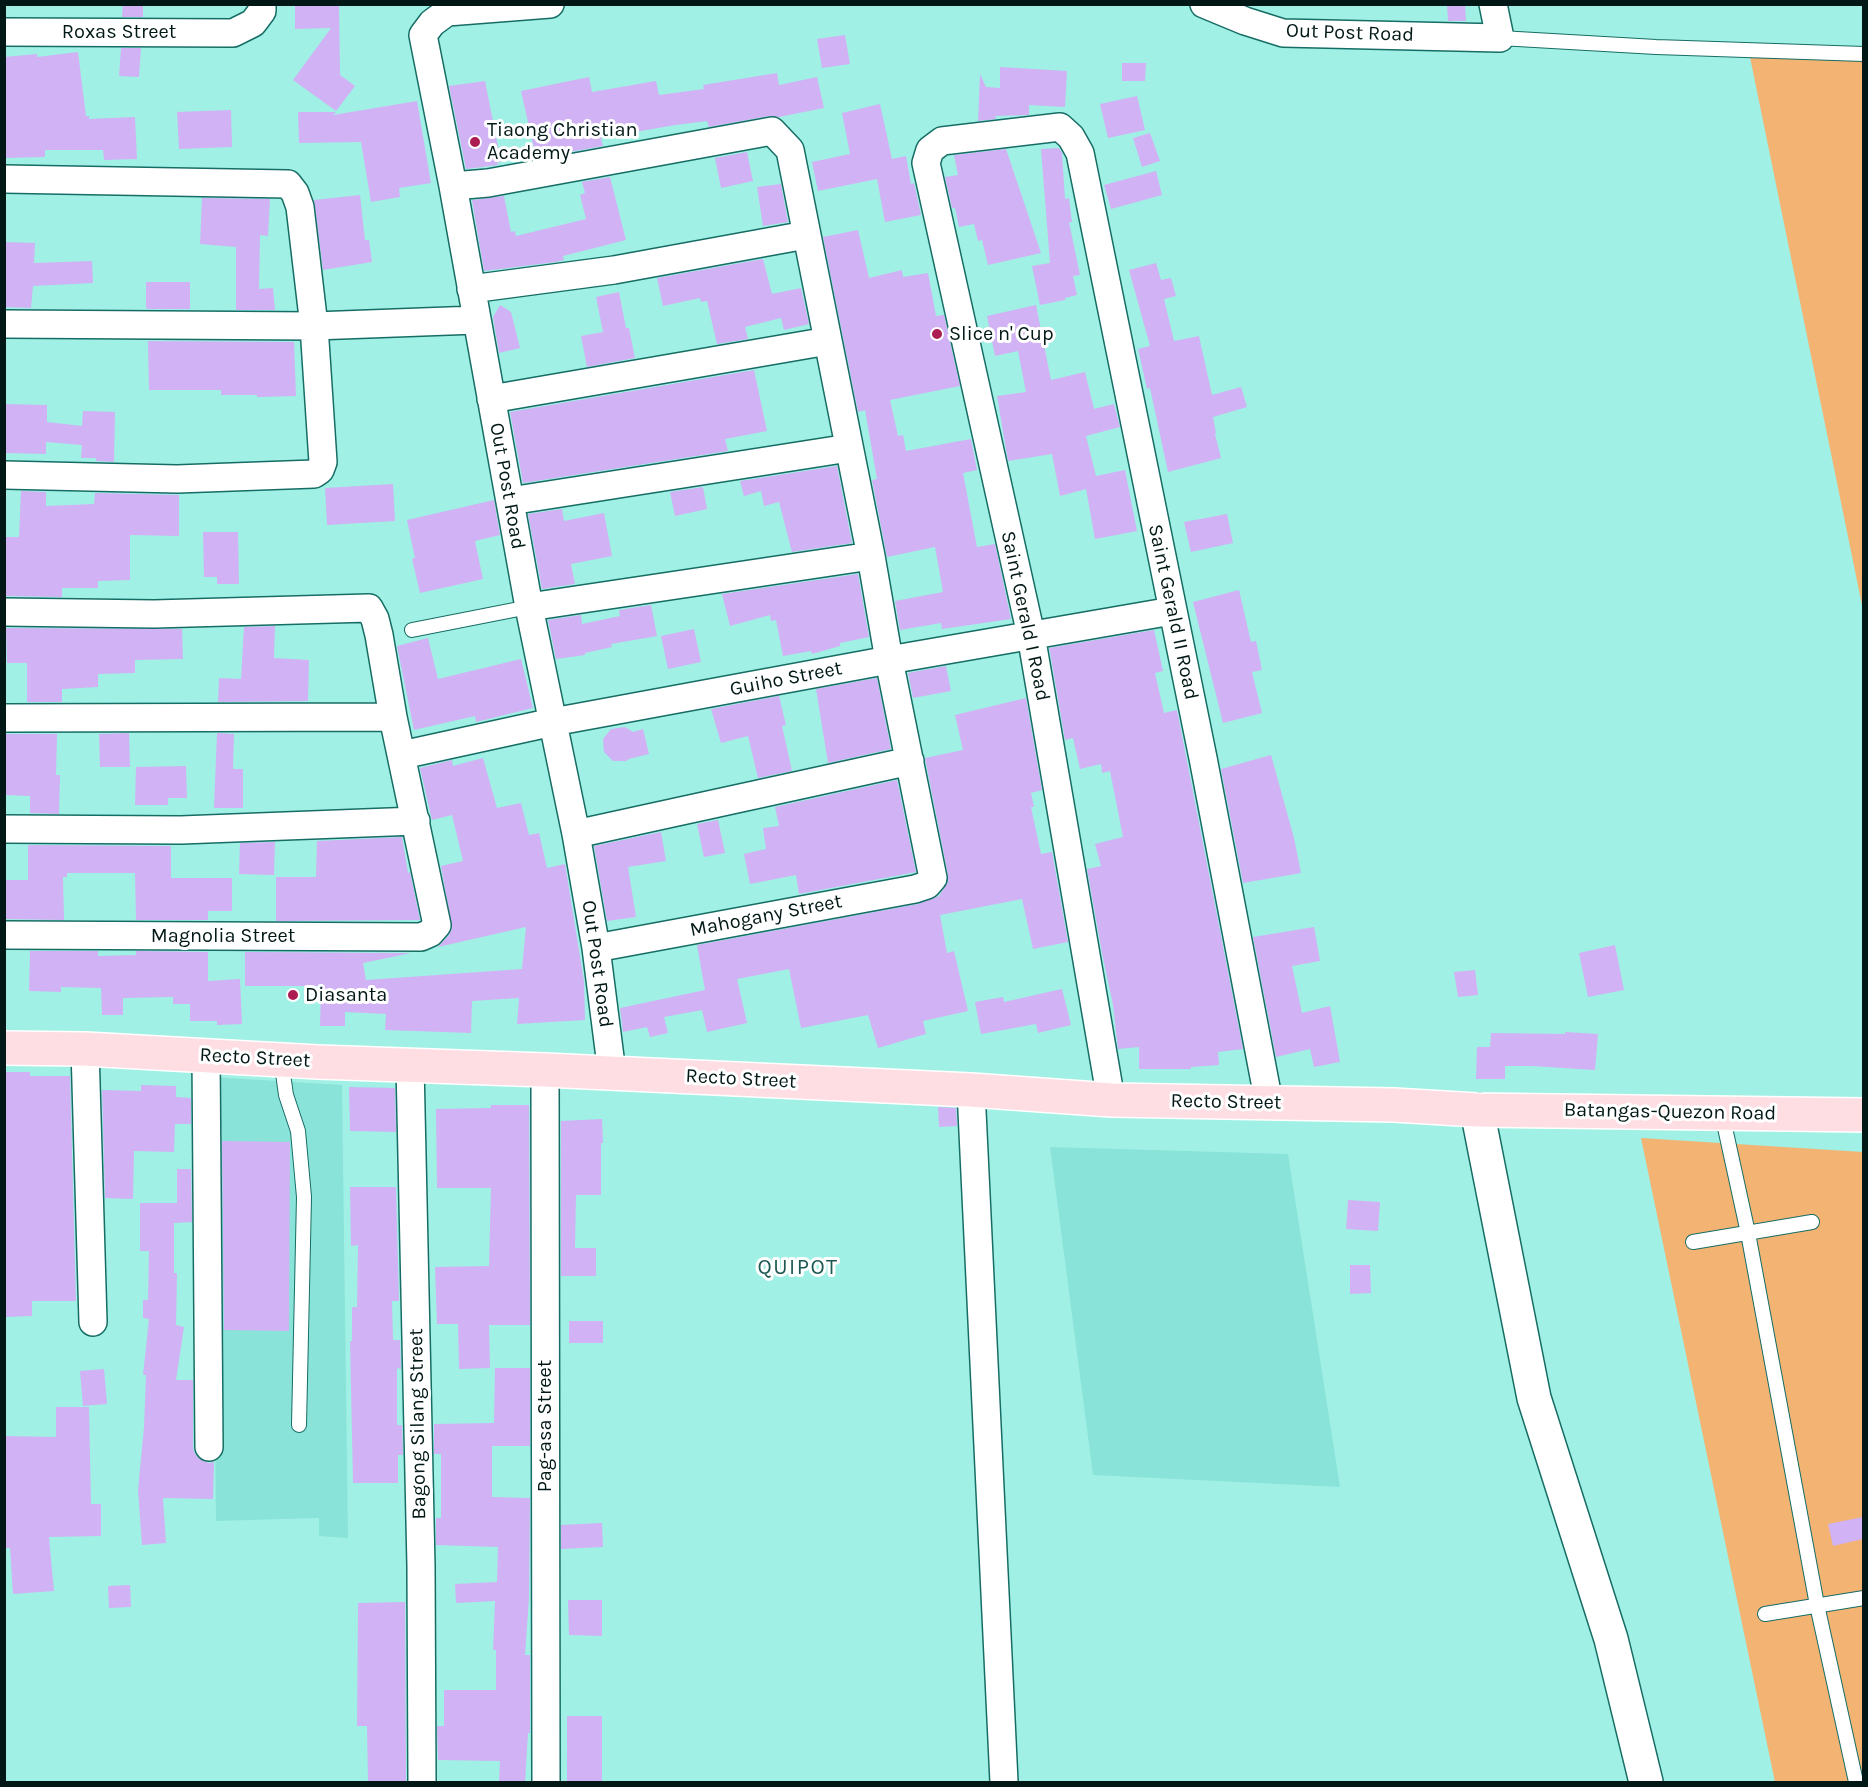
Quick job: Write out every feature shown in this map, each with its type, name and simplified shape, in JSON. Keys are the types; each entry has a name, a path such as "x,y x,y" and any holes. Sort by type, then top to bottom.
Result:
{"main road":[{"name":"Recto Street","path":"4,1048 85,1049 612,1073 971,1090 1111,1100 1394,1105 1477,1110"},
{"name":"Batangas-Quezon Road","path":"1477,1110 1863,1115"}],"street":[{"name":"Roxas Street","path":"4,32 233,33 253,23 262,11 262,4"},
{"name":"Out Post Road","path":"550,4 447,12 432,23 423,35 453,186 529,607 576,834 596,948 612,1073"},
{"name":"Out Post Road","path":"1204,4 1245,21 1283,33 1500,38"},
{"path":"1493,4 1500,38"},
{"name":"Saint Gerald I Road","path":"1060,127 942,141 930,150 926,163 1031,635 1111,1100"},
{"name":"Saint Gerald II Road","path":"1060,127 1071,137 1080,153 1203,758 1269,1103"},
{"path":"453,186 488,183 772,131 790,150 871,556 909,760 576,834"},
{"path":"4,179 288,183 296,193 300,207 314,326 323,462 320,470 314,474 177,479 4,475"},
{"path":"471,289 614,270 806,235"},
{"path":"4,324 314,326 476,320"},
{"path":"491,399 828,340"},
{"path":"510,501 849,448"},
{"path":"529,607 871,556"},
{"path":"4,612 154,614 369,608 379,634 393,717 416,821 181,830 4,829"},
{"name":"Guiho Street","path":"402,755 553,722 1172,611"},
{"path":"4,718 393,717"},
{"name":"Mahogany Street","path":"596,948 927,885 933,878 909,760"},
{"name":"Magnolia Street","path":"4,935 421,937 430,933 437,925 416,821"},
{"path":"85,1049 93,1322"},
{"path":"206,1055 209,1447"},
{"name":"Bagong Silang Street","path":"410,1065 421,1554 422,1782"},
{"name":"Pag-asa Street","path":"545,1070 546,1782"},
{"path":"971,1090 1004,1782"},
{"path":"1477,1110 1534,1398 1611,1639 1646,1782"}],"lane":[{"path":"1500,38 1656,47 1863,54"},
{"path":"412,630 529,607"},
{"path":"281,1059 286,1095 298,1131 304,1197 298,1425"},
{"path":"1721,1112 1748,1233 1817,1605 1856,1782"},
{"path":"1693,1242 1812,1222"},
{"path":"1765,1614 1863,1598"}],"shaded area":[{"path":"1863,51 1863,610 1750,57"},
{"path":"212,1077 342,1085 348,1538 319,1536 319,1518 216,1521"},
{"path":"1641,1138 1863,1152 1863,1782 1775,1782"},
{"path":"1050,1147 1288,1154 1340,1487 1093,1475"}],"building":[{"path":"123,4 143,4 143,17 122,17"},
{"path":"295,4 339,4 340,75 355,86 336,111 293,80 331,28 295,29"},
{"path":"1447,4 1465,4 1466,21 1448,21"},
{"path":"845,35 850,64 822,68 817,39"},
{"path":"121,48 141,48 139,77 119,76"},
{"path":"78,52 86,116 89,116 89,119 135,117 137,159 104,160 103,150 45,150 45,157 4,158 4,57 37,54 37,57"},
{"path":"1122,63 1146,63 1145,81 1122,81"},
{"path":"1000,67 1067,71 1065,107 1029,105 1029,115 995,116 996,119 978,121 980,74 986,87 1000,88"},
{"path":"777,73 779,85 817,77 824,108 709,127 707,121 675,125 601,138 603,146 536,158 521,91 589,77 592,92 656,81 659,95 704,89 703,85"},
{"path":"485,81 501,162 497,163 498,165 466,169 449,86"},
{"path":"1137,96 1145,130 1108,138 1100,104"},
{"path":"417,101 431,183 399,188 400,197 371,202 361,142 299,143 298,112 336,112 333,115"},
{"path":"880,104 892,159 906,156 911,184 914,183 921,215 885,222 877,179 818,191 812,162 850,154 842,113"},
{"path":"231,110 232,147 179,149 177,112"},
{"path":"1150,133 1160,161 1142,167 1133,138"},
{"path":"1059,148 1062,153 1065,199 1069,198 1072,222 1069,222 1080,275 1073,276 1077,295 1040,305 1032,266 1050,263 1041,149"},
{"path":"1006,149 1041,253 988,265 982,240 978,241 974,224 959,227 945,177 958,175 954,155"},
{"path":"747,152 753,181 721,188 715,158"},
{"path":"1156,171 1162,195 1111,209 1104,185"},
{"path":"610,177 626,240 563,256 564,260 556,262 484,271 472,200 504,196 511,232 515,231 516,236 586,219 580,195 585,193 582,182"},
{"path":"781,184 788,222 763,226 757,187"},
{"path":"360,195 365,240 369,240 372,262 323,270 314,200"},
{"path":"202,198 270,199 268,236 260,235 259,289 273,288 275,310 236,310 236,247 200,244"},
{"path":"858,230 869,278 902,270 903,277 928,273 936,316 944,315 960,386 890,400 898,436 903,435 906,451 971,439 977,470 963,473 977,547 995,544 1011,619 942,629 941,623 900,630 895,601 943,592 935,547 887,557 872,480 877,479 865,410 858,412 823,237"},
{"path":"4,242 35,243 34,263 92,261 93,283 33,286 31,308 4,307"},
{"path":"763,259 772,294 801,288 809,324 784,330 781,318 745,327 748,339 717,344 707,301 701,302 700,298 663,306 657,278"},
{"path":"1156,263 1161,280 1171,278 1176,296 1164,299 1174,341 1199,336 1212,395 1241,387 1247,407 1213,417 1221,458 1168,472 1150,388 1147,389 1138,349 1150,346 1129,270"},
{"path":"146,282 190,282 190,309 147,309"},
{"path":"619,292 635,358 587,367 581,336 603,332 596,297"},
{"path":"500,305 511,312 520,348 499,353 493,317"},
{"path":"1036,305 1051,380 1085,372 1094,409 1114,404 1120,427 1086,436 1096,476 1125,470 1137,531 1095,539 1086,489 1060,496 1052,454 1008,461 997,396 1026,392 1018,351 995,356 987,316"},
{"path":"148,341 294,342 296,396 221,395 221,390 149,390"},
{"path":"754,370 767,431 725,439 728,451 523,483 510,412"},
{"path":"4,404 47,405 47,422 82,426 83,411 115,412 114,462 96,461 96,458 81,458 82,445 46,442 46,454 4,453"},
{"path":"837,466 852,543 792,552 779,502 764,506 761,491 744,496 740,481"},
{"path":"393,484 395,521 327,525 325,488"},
{"path":"703,487 707,509 675,516 670,492"},
{"path":"21,491 46,492 46,506 94,504 95,493 179,495 179,536 130,535 130,580 98,581 98,588 62,588 62,597 5,596 4,537 19,537"},
{"path":"494,500 500,535 475,541 483,579 420,593 412,559 415,558 407,520"},
{"path":"562,509 564,521 604,513 612,556 571,564 575,584 542,589 528,514"},
{"path":"1227,514 1233,543 1191,552 1184,522"},
{"path":"203,532 238,532 239,584 217,584 217,577 204,577"},
{"path":"858,574 869,637 840,643 840,646 812,654 811,651 783,656 776,620 771,621 770,615 730,626 722,594"},
{"path":"1239,590 1251,642 1256,641 1262,670 1252,672 1262,713 1223,723 1193,602"},
{"path":"651,605 657,636 611,644 612,647 585,653 585,655 556,659 548,620 581,615 582,624 620,616 619,610"},
{"path":"275,626 274,658 309,660 308,701 218,702 219,678 241,679 244,627"},
{"path":"6,628 182,629 183,659 135,660 135,673 98,674 98,687 62,689 62,702 27,702 27,663 7,663"},
{"path":"694,629 701,662 668,669 661,636"},
{"path":"1154,630 1163,671 1155,673 1164,713 1177,710 1243,1049 1218,1052 1219,1065 1191,1067 1191,1069 1139,1069 1139,1047 1118,1049 1113,1005 1087,869 1101,866 1095,844 1123,837 1110,771 1102,773 1101,764 1080,769 1073,738 1065,740 1049,648"},
{"path":"428,638 438,679 521,659 533,708 476,722 475,716 414,730 397,646"},
{"path":"946,666 951,691 913,698 908,673"},
{"path":"877,678 891,749 828,763 816,689"},
{"path":"779,696 786,725 782,726 792,771 758,778 748,736 721,743 711,709"},
{"path":"1026,698 1042,790 1031,793 1034,807 1031,807 1041,854 1052,852 1068,942 1033,949 1022,899 940,915 947,953 954,951 968,1011 923,1021 926,1034 878,1048 868,1015 801,1028 789,969 737,979 747,1023 707,1032 702,1010 664,1017 668,1033 650,1037 647,1027 623,1032 620,1008 705,990 697,945 918,904 939,896 948,882 948,875 925,758 963,750 955,715"},
{"path":"625,727 633,732 643,729 649,754 626,761 613,761 604,752 603,739 611,729"},
{"path":"129,733 130,767 100,767 99,734"},
{"path":"217,733 234,734 233,769 243,769 243,808 214,808"},
{"path":"4,734 57,734 56,775 60,775 59,814 30,813 30,796 4,795"},
{"path":"1271,755 1294,838 1301,873 1243,883 1221,769"},
{"path":"483,758 497,808 521,803 529,835 539,833 547,868 565,864 584,981 585,1020 517,1024 519,998 472,1001 471,1033 385,1030 386,1014 345,1012 345,1026 320,1026 321,986 245,986 245,952 411,953 363,963 366,980 522,969 526,927 438,947 452,928 441,866 463,861 452,815 432,820 420,768 452,760 453,766"},
{"path":"186,766 187,798 168,798 168,805 135,805 136,767"},
{"path":"897,780 916,872 799,894 796,875 750,884 744,854 766,849 763,828 779,826 775,807"},
{"path":"718,820 725,853 704,857 697,824"},
{"path":"661,832 666,861 628,867 636,917 607,921 594,846"},
{"path":"402,837 420,920 276,921 276,877 316,877 317,841"},
{"path":"275,842 274,875 239,874 240,843"},
{"path":"28,845 171,846 171,878 232,878 232,911 208,911 208,920 136,920 135,873 67,873 67,877 63,877 64,920 4,919 4,880 28,880"},
{"path":"1314,927 1320,961 1292,966 1302,1013 1330,1006 1340,1062 1314,1067 1310,1049 1276,1057 1253,937"},
{"path":"1615,945 1624,990 1588,997 1579,953"},
{"path":"30,951 98,951 98,956 136,955 136,951 208,952 208,981 240,979 242,1024 217,1025 217,1021 190,1021 190,1004 173,1004 173,997 123,998 123,1015 102,1015 101,988 61,987 61,992 29,991"},
{"path":"1475,970 1478,995 1458,997 1454,972"},
{"path":"1062,989 1071,1025 1038,1033 1036,1024 981,1034 975,1002 1003,997 1004,1002"},
{"path":"1565,1032 1598,1034 1595,1070 1505,1066 1505,1079 1476,1079 1477,1047 1490,1047 1491,1033 1565,1034"},
{"path":"4,1072 30,1072 30,1076 70,1076 76,1301 32,1301 32,1316 4,1317"},
{"path":"141,1085 176,1086 176,1097 191,1098 191,1124 175,1124 174,1152 134,1151 133,1199 105,1198 102,1090 141,1091"},
{"path":"349,1087 395,1088 396,1132 350,1131"},
{"path":"491,1105 529,1105 530,1325 489,1325 490,1368 459,1369 458,1324 437,1324 435,1267 489,1266 491,1188 437,1188 436,1109 491,1108"},
{"path":"938,1107 956,1108 957,1126 939,1127"},
{"path":"602,1119 601,1195 576,1195 575,1248 596,1248 596,1276 561,1276 561,1121"},
{"path":"222,1141 290,1142 289,1331 224,1330"},
{"path":"177,1169 191,1169 192,1222 174,1223 174,1273 177,1273 176,1325 184,1327 176,1380 193,1380 193,1448 201,1460 214,1462 213,1499 163,1498 166,1543 142,1545 138,1490 144,1427 146,1375 143,1375 149,1319 143,1318 143,1300 148,1300 149,1251 140,1251 140,1203 177,1203"},
{"path":"350,1187 396,1187 399,1301 392,1301 393,1340 400,1340 401,1369 397,1368 397,1425 402,1425 403,1455 398,1455 398,1483 353,1483 350,1341 352,1341 352,1307 357,1307 358,1245 351,1246"},
{"path":"1348,1200 1380,1202 1378,1231 1346,1229"},
{"path":"1350,1265 1370,1265 1371,1293 1350,1294"},
{"path":"569,1321 603,1321 603,1343 569,1343"},
{"path":"495,1368 530,1368 530,1446 492,1446 492,1497 530,1498 529,1598 525,1655 530,1655 530,1733 528,1733 525,1782 499,1782 500,1761 438,1760 437,1726 444,1726 444,1690 496,1690 496,1650 493,1650 495,1601 456,1603 455,1584 497,1582 498,1547 436,1545 436,1518 441,1518 441,1454 434,1454 434,1424 494,1423"},
{"path":"104,1369 107,1404 83,1406 80,1371"},
{"path":"56,1407 89,1407 91,1504 101,1504 101,1536 49,1537 54,1591 13,1594 10,1548 4,1548 4,1436 56,1437"},
{"path":"1863,1517 1863,1539 1833,1546 1828,1524"},
{"path":"602,1523 603,1547 561,1549 561,1525"},
{"path":"130,1585 131,1607 109,1608 108,1586"},
{"path":"568,1600 602,1600 602,1636 569,1635"},
{"path":"405,1602 406,1782 368,1782 367,1726 357,1726 358,1603"},
{"path":"567,1716 602,1716 602,1782 567,1782"}],"place":[{"name":"Tiaong Christian Academy","path":"475,142"},
{"name":"Slice n' Cup","path":"937,334"},
{"name":"Diasanta","path":"293,995"}],"district":[{"name":"QUIPOT","path":"798,1268"}]}
